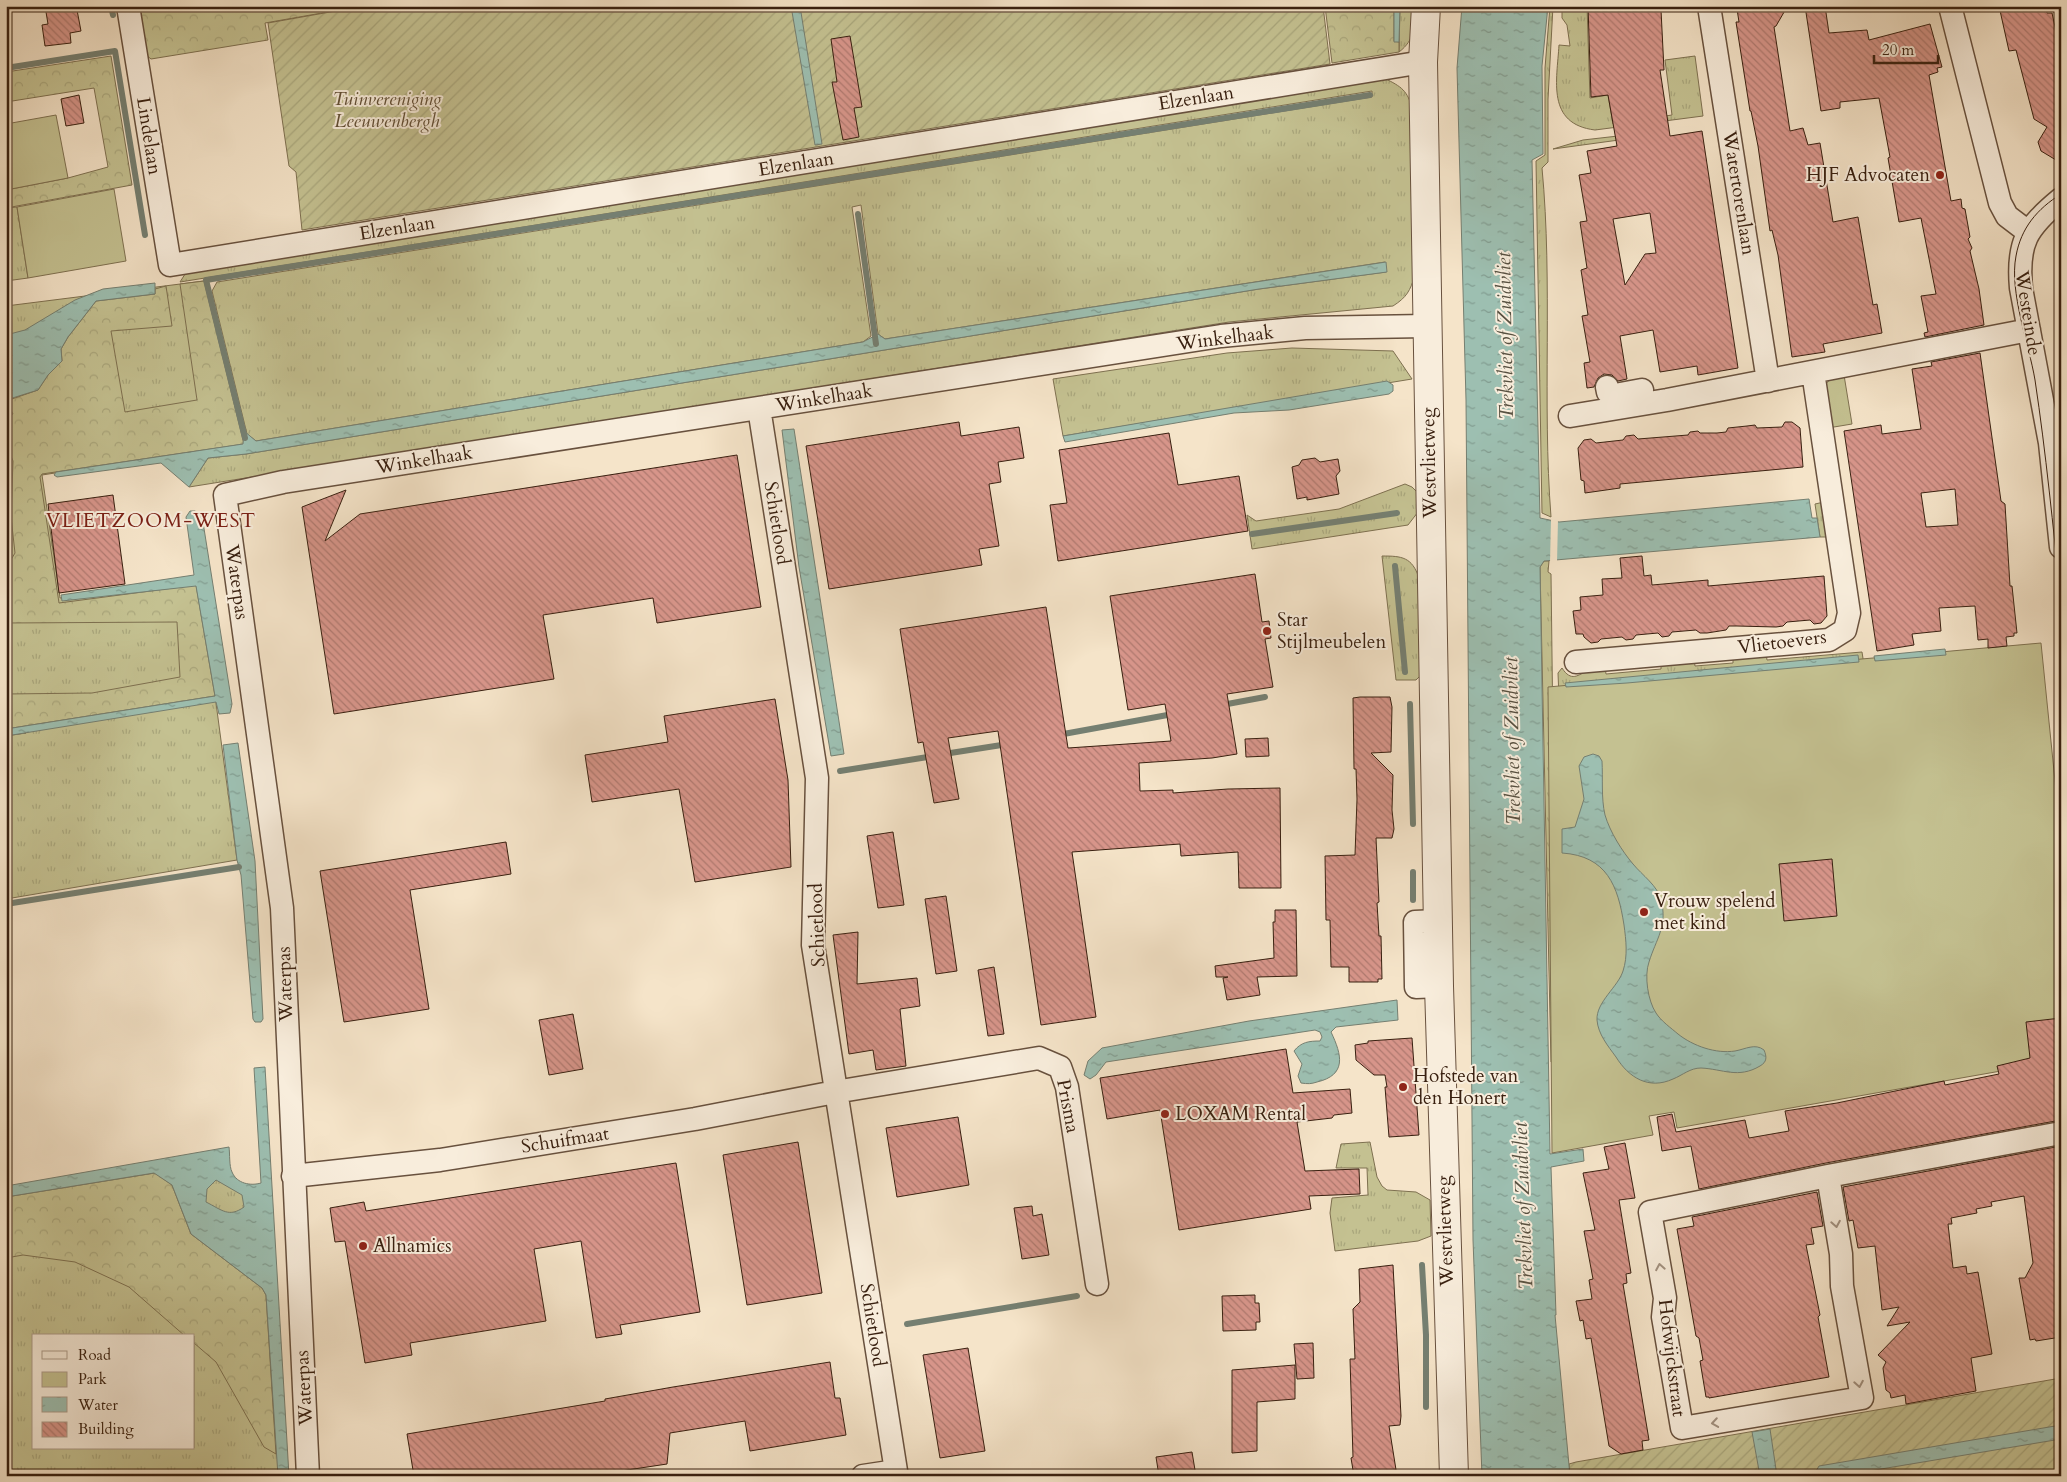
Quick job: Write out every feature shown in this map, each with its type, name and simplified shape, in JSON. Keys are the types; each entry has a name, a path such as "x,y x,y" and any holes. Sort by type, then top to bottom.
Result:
{"street":[{"name":"Lindelaan","path":"128,6 170,265"},
{"name":"Westvlietweg","path":"1426,6 1423,62 1426,326 1439,986 1454,1476"},
{"name":"Watertorenlaan","path":"1709,6 1768,380"},
{"path":"1950,6 2000,203 2007,216 2028,232 2061,199"},
{"name":"Elzenlaan","path":"170,265 1423,62"},
{"name":"Westeinde","path":"2028,232 2019,265 2021,288 2050,443 2061,547"},
{"name":"Winkelhaak","path":"225,495 284,482 1221,336 1306,328 1426,326"},
{"path":"1570,416 1666,400 2029,330"},
{"name":"Vlietoevers","path":"1576,662 1829,640 1845,630 1849,613 1813,372"},
{"path":"1607,387 1608,392 1615,395 1663,386 1666,400"},
{"name":"Schietlood","path":"759,408 817,778 814,945 835,1092 896,1470 863,1476"},
{"name":"Waterpas","path":"225,495 282,908 308,1476"},
{"name":"Prisma","path":"835,1092 1039,1058 1060,1067 1067,1087 1097,1284"},
{"name":"Schuifmaat","path":"293,1176 440,1160 695,1118 835,1092"},
{"name":"Hofwijckstraat","path":"1828,1176 1841,1254 1842,1286 1862,1398 1682,1428 1663,1317 1665,1298 1650,1212 1828,1176 2061,1133"}],"green space":[{"path":"140,6 362,6 265,23 268,40 151,59 146,55 140,29 143,28"},
{"name":"Tuinvereniging Leeuwenbergh","path":"364,6 1323,6 1330,64 302,230 296,172 289,166 268,23"},
{"path":"1325,6 1394,6 1394,41 1399,42 1399,52 1332,63"},
{"path":"1400,6 1417,6 1415,26 1411,37 1399,52"},
{"path":"1550,6 1553,6 1548,99 1548,162 1542,168 1547,255 1547,430 1551,517 1542,513 1536,161 1545,155 1545,68"},
{"path":"1562,6 1587,6 1590,98 1608,95 1613,124 1672,115 1665,60 1695,56 1703,116 1595,130 1579,126 1568,119 1562,110 1558,98 1557,86 1559,45 1570,46 1567,25 1562,18"},
{"path":"111,56 132,185 6,208 6,190 68,178 108,167 94,88 6,102 6,72"},
{"path":"1384,78 1406,93 1413,110 1415,275 1407,293 1402,300 1393,306 1229,322 189,487 208,458 246,454 1259,289 1386,272 1385,262 885,339 878,334 861,205 852,207 871,336 863,342 256,441 247,434 212,291 217,282 1372,97 1372,91 180,282 187,271"},
{"path":"56,115 68,178 6,190 6,124"},
{"path":"1618,136 1619,140 1553,149 1583,140"},
{"path":"114,189 126,261 28,278 17,207"},
{"path":"17,207 28,278 6,281 6,208"},
{"path":"204,281 244,444 42,475 60,598 208,575 216,703 237,860 6,899 6,736 26,733 6,735 6,306"},
{"path":"204,281 244,444 42,474 40,477 59,603 196,585 215,696 6,729 6,694 92,693 180,677 177,622 6,623 6,568 15,553 11,517 13,461 6,443 6,417 13,414 6,401 38,390 48,375 62,361 61,349 96,301 155,294 155,289 166,286 172,326 111,331 125,412 197,400 180,284"},
{"path":"1292,348 1393,351 1412,379 1063,436 1053,379 1227,353"},
{"path":"1844,375 1852,424 1828,428 1824,386 1833,376"},
{"path":"1405,484 1412,487 1418,493 1418,512 1408,525 1252,549 1247,515 1256,521 1339,509"},
{"path":"1824,502 1830,537 1820,537 1815,504"},
{"path":"1382,556 1395,556 1405,559 1413,566 1419,578 1420,676 1416,680 1396,680"},
{"path":"1544,561 1549,561 1548,572 1551,574 1557,1061 1551,1062 1540,567"},
{"path":"2041,643 2061,840 2061,1062 1677,1128 1674,1112 1649,1116 1653,1135 1552,1153 1548,687"},
{"path":"1862,652 1865,671 1559,699 1558,673 1562,668 1568,675 1575,676 1595,667 1605,667 1606,674 1661,669 1661,662 1694,659 1695,666 1733,663 1733,656 1766,653 1767,660"},
{"path":"1370,1142 1377,1177 1382,1186 1387,1190 1416,1192 1430,1200 1431,1236 1418,1241 1335,1251 1330,1213 1332,1198 1368,1195 1367,1168 1336,1168 1341,1144"},
{"path":"216,1156 268,1222 284,1476 6,1476 6,1192"},
{"path":"155,1173 172,1185 191,1234 262,1288 266,1295 276,1454 264,1447 216,1362 195,1344 195,1334 183,1334 129,1287 75,1262 23,1255 6,1258 6,1197"},
{"path":"2061,1378 2061,1476 1570,1476 1569,1464 1576,1462"}],"water":[{"path":"791,6 800,6 822,144 815,145"},
{"path":"1394,6 1400,6 1399,42 1394,42"},
{"name":"Trekvliet of Zuidvliet","path":"1462,6 1548,6 1542,66 1543,154 1532,160 1540,518 1559,522 1809,499 1812,518 1817,518 1820,537 1544,561 1540,567 1550,1154 1583,1149 1584,1161 1551,1167 1555,1315 1570,1476 1482,1476 1473,1240 1466,400 1457,68"},
{"path":"1386,262 1387,272 1259,289 246,454 208,458 189,487 161,463 57,477 54,475 56,472 243,444 244,431 256,441 863,342 878,334 885,339"},
{"path":"155,283 155,294 96,301 61,349 62,361 48,375 38,390 6,400 6,335 25,330 75,300 103,289"},
{"path":"1387,381 1393,385 1393,391 1389,394 1289,410 1234,413 1065,442 1063,436"},
{"path":"794,429 844,754 831,756 799,567 782,430"},
{"path":"190,511 195,511 202,516 232,704 230,713 219,714 216,702 6,736 6,729 215,696 196,586 62,601 61,595 194,575 186,517"},
{"path":"1945,649 1946,655 1875,661 1874,656"},
{"path":"1858,655 1859,662 1627,683 1566,687 1565,683"},
{"path":"238,743 255,861 263,1019 261,1022 255,1022 253,1019 241,875 237,860 223,745"},
{"path":"1593,754 1599,756 1602,761 1604,808 1610,828 1625,853 1653,885 1661,900 1663,909 1662,925 1649,962 1647,974 1653,1008 1669,1027 1698,1045 1728,1052 1750,1047 1761,1048 1764,1050 1766,1057 1764,1063 1760,1066 1737,1073 1697,1068 1664,1082 1648,1082 1640,1080 1627,1071 1601,1035 1597,1020 1600,1007 1617,983 1626,960 1626,942 1621,911 1614,886 1608,875 1600,867 1590,860 1577,855 1562,853 1562,829 1575,827 1584,799 1579,766 1584,757"},
{"path":"1397,1000 1398,1020 1336,1027 1331,1032 1338,1049 1338,1069 1327,1079 1313,1083 1301,1083 1298,1076 1302,1064 1294,1051 1306,1043 1320,1041 1322,1037 1320,1032 1315,1030 1106,1062 1096,1075 1090,1079 1084,1075 1088,1061 1102,1048 1249,1021"},
{"path":"265,1067 289,1476 278,1476 266,1295 262,1288 191,1234 172,1185 154,1173 6,1197 6,1186 229,1147 230,1167 234,1176 241,1182 261,1183 254,1068","holes":["216,1180 242,1195 244,1207 234,1212 225,1212 206,1202 207,1189"]},
{"path":"2061,1425 2061,1439 1839,1476 1816,1476 1819,1466"},
{"path":"1770,1429 1777,1476 1760,1476 1752,1432"}],"pier":[{"path":"1551,519 1558,519 1557,563 1550,563"}],"building":[{"path":"45,6 72,6 72,11 77,10 81,31 70,33 71,43 45,46 42,25 48,24"},
{"path":"1588,6 1649,6 1650,11 1661,10 1664,70 1660,70 1670,136 1702,131 1738,368 1698,375 1697,366 1660,372 1653,330 1620,336 1627,379 1618,381 1612,375 1604,374 1598,378 1594,387 1587,388 1584,363 1590,362 1582,316 1588,315 1581,270 1587,268 1580,222 1587,221 1579,175 1591,173 1587,151 1617,146 1608,95 1591,97","holes":["1650,213 1656,253 1645,254 1625,285 1613,219"]},
{"path":"1772,6 1772,9 1787,7 1774,27 1790,131 1803,128 1808,145 1820,143 1833,222 1858,217 1873,305 1877,304 1882,333 1823,344 1825,352 1792,357 1778,255 1772,230 1770,231 1758,146 1750,111 1736,22 1739,22 1737,9"},
{"path":"1805,6 1825,6 1829,33 1867,30 1869,40 1930,24 1942,67 1937,68 1938,72 1929,75 1951,201 1961,199 1962,208 1965,209 1970,237 1968,239 1972,248 1970,251 1979,289 1984,325 1925,337 1924,333 1928,332 1921,296 1936,294 1921,218 1899,222 1879,98 1840,102 1840,108 1821,111"},
{"path":"1999,6 2046,6 2047,13 2052,13 2061,55 2061,163 2041,151 2038,142 2047,127 2034,119 2016,50 2009,51"},
{"path":"850,36 862,107 854,108 859,137 843,140 832,82 837,82 831,39"},
{"path":"79,95 84,123 66,126 61,99"},
{"path":"1980,353 2001,501 2005,504 2010,586 2012,586 2017,633 2014,633 2014,636 2006,637 2007,646 1988,648 1988,639 1978,640 1975,606 1939,608 1941,631 1912,634 1914,645 1877,651 1844,431 1881,425 1882,434 1921,429 1912,369 1932,366 1931,362","holes":["1955,489 1958,525 1926,527 1921,493"]},
{"path":"959,422 961,436 1019,427 1024,458 998,462 1001,482 989,484 999,546 979,549 982,565 829,589 806,446"},
{"path":"1785,422 1792,422 1800,428 1803,467 1620,484 1620,488 1585,493 1584,481 1581,480 1578,448 1584,440 1591,439 1596,443 1623,440 1626,436 1634,435 1638,439 1688,435 1690,432 1698,431 1700,433 1717,433 1726,432 1728,428 1755,425 1757,428 1782,427"},
{"path":"1169,433 1178,485 1239,476 1248,531 1058,561 1050,505 1067,503 1059,450"},
{"path":"737,455 761,607 657,623 653,598 543,615 554,679 334,714 302,507 346,490 325,541 360,514"},
{"path":"1315,458 1320,462 1338,459 1340,471 1336,476 1339,494 1307,500 1307,497 1297,499 1292,467 1299,465 1302,460"},
{"path":"113,495 125,584 59,593 48,504"},
{"path":"1642,556 1644,576 1651,575 1652,585 1708,580 1708,586 1824,576 1827,616 1821,623 1814,624 1810,620 1787,622 1783,626 1776,627 1729,626 1726,630 1707,633 1700,633 1696,630 1672,632 1669,636 1662,637 1658,633 1636,635 1633,639 1626,640 1622,637 1601,639 1598,642 1591,643 1583,634 1576,634 1573,611 1581,610 1580,597 1603,595 1602,579 1622,578 1620,558"},
{"path":"1255,574 1262,622 1269,621 1271,638 1265,639 1273,687 1227,694 1237,754 1212,758 1139,763 1140,791 1173,790 1173,793 1280,788 1281,888 1239,888 1238,852 1181,856 1180,844 1072,852 1096,1017 1041,1025 998,731 948,738 959,799 934,803 923,742 918,743 900,629 1046,607 1068,748 1171,741 1165,704 1128,710 1110,596"},
{"path":"1390,697 1392,707 1391,752 1371,753 1393,775 1392,810 1394,829 1392,838 1376,838 1379,902 1377,903 1379,936 1381,936 1382,979 1378,979 1378,982 1349,982 1349,967 1331,967 1330,920 1326,920 1325,856 1355,855 1357,799 1356,769 1354,769 1353,698"},
{"path":"775,699 788,780 791,867 695,882 679,789 592,802 585,755 668,742 664,716"},
{"path":"1268,738 1269,756 1246,757 1245,739"},
{"path":"893,832 904,905 878,908 867,836"},
{"path":"506,842 511,874 410,890 429,1009 344,1022 320,871"},
{"path":"1832,859 1837,916 1784,921 1779,864"},
{"path":"946,896 957,971 936,974 925,899"},
{"path":"1275,910 1296,910 1297,976 1257,977 1260,995 1227,1000 1223,978 1228,977 1216,977 1215,966 1274,958 1273,922 1275,922"},
{"path":"858,932 857,984 917,978 920,1006 900,1009 906,1066 876,1070 873,1050 849,1054 833,935"},
{"path":"994,967 1004,1034 988,1036 978,970"},
{"path":"573,1014 583,1069 549,1075 539,1020"},
{"path":"2061,1018 2061,1120 1826,1163 1699,1189 1691,1146 1662,1151 1657,1117 1672,1114 1676,1132 1745,1120 1749,1138 1789,1131 1785,1111 1837,1103 1944,1081 1945,1085 1999,1074 1997,1066 2030,1058 2026,1022"},
{"name":"Hofstede van den Honert","path":"1412,1038 1419,1135 1389,1137 1385,1075 1374,1075 1356,1060 1355,1045 1368,1043 1368,1041"},
{"path":"1286,1049 1293,1093 1350,1089 1352,1113 1334,1115 1332,1118 1297,1122 1305,1171 1359,1169 1360,1194 1309,1196 1311,1209 1179,1230 1160,1110 1107,1119 1100,1078"},
{"path":"958,1117 969,1185 897,1197 886,1128"},
{"path":"798,1142 822,1293 747,1305 723,1155"},
{"path":"1625,1143 1635,1198 1619,1200 1631,1273 1626,1274 1627,1283 1623,1284 1649,1440 1642,1441 1643,1450 1621,1454 1609,1446 1591,1338 1586,1339 1583,1320 1580,1321 1576,1301 1592,1299 1589,1280 1593,1279 1584,1231 1595,1230 1583,1173 1609,1169 1604,1147"},
{"path":"2061,1146 2061,1337 2036,1341 2035,1339 2030,1340 2019,1278 2025,1278 2033,1263 2024,1196 1991,1202 1992,1206 1976,1209 1977,1213 1951,1218 1952,1224 1948,1224 1953,1268 1966,1266 1967,1274 1978,1272 1992,1354 1971,1358 1976,1391 1906,1404 1905,1395 1891,1398 1890,1393 1886,1390 1883,1368 1886,1362 1878,1355 1910,1322 1887,1326 1899,1307 1882,1310 1875,1246 1858,1248 1853,1220 1849,1221 1843,1187"},
{"path":"676,1163 700,1312 620,1325 622,1334 596,1338 581,1241 534,1249 546,1321 410,1343 412,1355 365,1363 345,1241 335,1242 330,1208 364,1202 366,1211"},
{"path":"1817,1192 1823,1226 1811,1228 1814,1244 1806,1245 1820,1315 1818,1317 1829,1377 1706,1397 1700,1361 1703,1360 1699,1338 1696,1336 1677,1229 1694,1226 1692,1217"},
{"path":"1032,1206 1033,1216 1042,1214 1049,1255 1022,1259 1014,1208"},
{"path":"1393,1265 1401,1416 1400,1425 1389,1426 1397,1476 1354,1476 1351,1458 1353,1457 1350,1359 1355,1359 1353,1309 1360,1302 1359,1269"},
{"path":"1255,1295 1255,1303 1259,1303 1260,1322 1256,1322 1256,1330 1223,1331 1222,1296"},
{"path":"1313,1343 1314,1378 1297,1379 1294,1344"},
{"path":"968,1348 985,1451 940,1458 923,1355"},
{"path":"830,1362 835,1398 840,1398 846,1435 750,1451 745,1421 670,1433 667,1464 587,1476 414,1476 407,1434 605,1401 605,1399 673,1387"},
{"path":"1295,1365 1295,1399 1257,1402 1257,1451 1232,1453 1232,1370"},
{"path":"1192,1452 1195,1470 1184,1472 1185,1476 1159,1476 1156,1457"}],"waterway":[{"path":"111,6 113,15"},
{"path":"6,68 115,51 145,235"},
{"path":"245,438 206,280 1370,95"},
{"path":"858,214 876,344"},
{"path":"1252,534 1397,513"},
{"path":"1395,566 1405,672"},
{"path":"1222,705 1265,697"},
{"path":"1410,704 1413,824"},
{"path":"1058,735 1173,714"},
{"path":"944,754 1008,744"},
{"path":"840,771 934,756"},
{"path":"6,904 239,867"},
{"path":"1413,872 1413,900"},
{"path":"1422,1265 1426,1335 1426,1407"},
{"path":"907,1324 1077,1296"}],"tram line":[{"path":"2061,194 2045,206 2026,228 2018,246 2015,270 2017,302 2035,380 2039,407 2061,600"}],"place":[{"name":"HJF Advocaten","path":"1940,175"},
{"name":"Star Stijlmeubelen","path":"1267,631"},
{"name":"Vrouw spelend met kind","path":"1644,912"},
{"name":"Hofstede van den Honert","path":"1403,1087"},
{"name":"LOXAM Rental","path":"1165,1114"},
{"name":"Allnamics","path":"363,1246"}],"district":[{"name":"VLIETZOOM-WEST","path":"151,520"}]}
